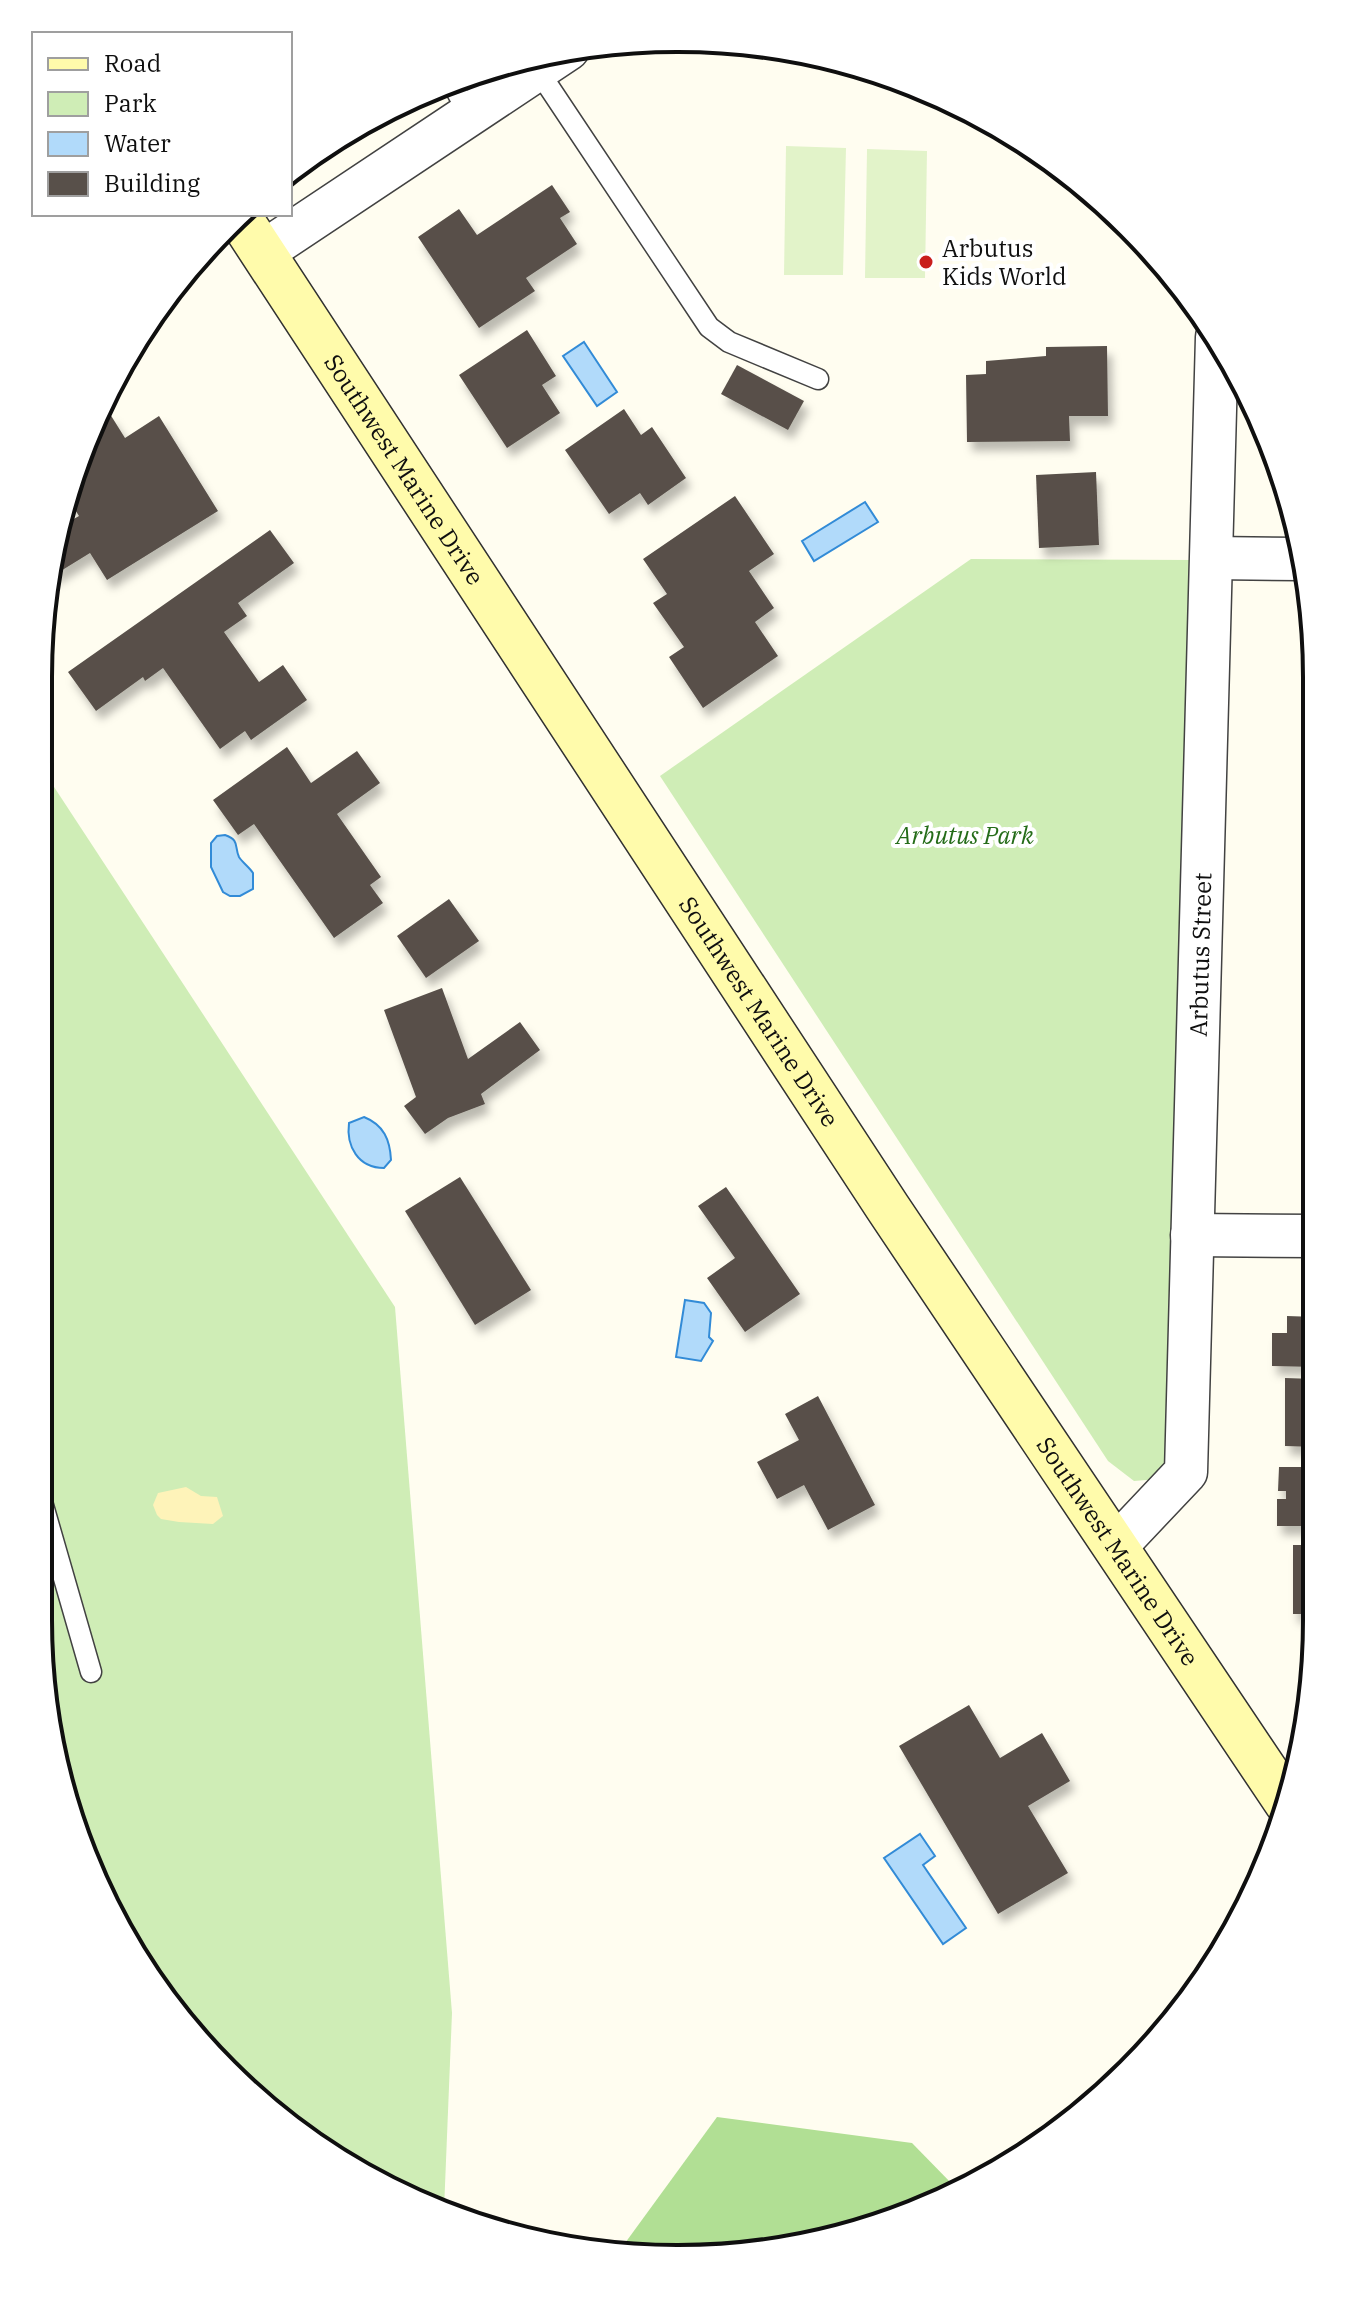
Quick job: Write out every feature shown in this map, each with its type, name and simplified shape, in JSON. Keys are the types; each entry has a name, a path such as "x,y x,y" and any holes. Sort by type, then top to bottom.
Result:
{"main road":[{"name":"Southwest Marine Drive","path":"245,226 888,1208 1117,1545 1279,1791"}],"street":[{"path":"263,252 460,97 521,72"},
{"name":"Arbutus Street","path":"1117,1545 1186,1472 1216,361"},
{"path":"1212,558 1292,559"},
{"path":"1192,1235 1303,1236"}],"lane":[{"path":"555,64 709,327 729,342 818,379"},
{"path":"52,1537 91,1672"}],"green space":[{"path":"786,146 846,148 843,275 784,275"},
{"path":"867,149 927,151 925,278 865,278"},
{"name":"Arbutus Park","path":"971,559 1196,560 1171,1457 1159,1479 1134,1481 1108,1461 660,776"},
{"path":"52,784 395,1307 452,2013 444,2200 401,2180 330,2140 265,2090 235,2062 207,2032 157,1967 117,1896 85,1821 64,1742 53,1660"},
{"path":"717,2117 912,2143 950,2182 879,2212 800,2233 718,2244 625,2243"}],"sand":[{"path":"186,1487 201,1496 217,1497 223,1516 213,1524 161,1519 153,1505 158,1493"}],"water":[{"path":"584,342 617,392 597,406 563,356"},
{"path":"865,502 878,522 814,561 802,541"},
{"path":"225,835 235,841 239,857 253,873 253,889 240,896 223,892 211,867 211,843 217,836"},
{"path":"364,1117 377,1124 387,1140 391,1160 384,1168 367,1164 352,1147 349,1123"},
{"path":"685,1300 704,1303 711,1313 709,1337 713,1341 701,1361 676,1357"},
{"path":"920,1834 935,1856 923,1865 966,1928 943,1944 884,1858"}],"building":[{"path":"552,185 570,212 560,218 577,244 526,278 535,291 479,328 418,237 459,209 477,235"},
{"path":"527,330 556,376 542,385 560,413 507,448 459,375"},
{"path":"1107,346 1108,416 1069,416 1070,441 967,442 966,375 986,374 986,361 1046,356 1046,347"},
{"path":"737,365 804,401 788,430 721,394"},
{"path":"624,409 641,435 652,427 686,478 648,505 640,493 609,514 565,450"},
{"path":"111,415 125,438 159,416 218,511 107,580 90,553 61,571 72,520 79,516 75,510 85,476"},
{"path":"1096,472 1099,545 1039,548 1036,475"},
{"path":"735,496 774,554 749,571 774,608 755,622 778,656 703,708 669,657 684,647 653,603 667,594 643,559"},
{"path":"270,530 294,563 238,603 247,616 224,632 259,682 283,665 307,700 251,740 245,731 220,749 163,668 145,681 143,677 96,711 68,672"},
{"path":"287,747 311,783 357,751 380,783 337,814 381,877 370,885 383,903 334,938 254,824 238,835 213,800"},
{"path":"449,899 479,941 426,978 397,936"},
{"path":"442,988 468,1059 520,1022 540,1050 481,1094 485,1104 448,1118 425,1134 404,1106 416,1097 384,1010"},
{"path":"460,1177 531,1290 475,1325 405,1211"},
{"path":"726,1187 800,1294 745,1332 707,1278 735,1258 698,1206"},
{"path":"1287,1316 1303,1317 1303,1367 1272,1366 1272,1333 1287,1333"},
{"path":"1285,1378 1303,1379 1303,1447 1285,1446"},
{"path":"818,1396 875,1505 828,1530 804,1485 777,1499 757,1462 799,1440 785,1414"},
{"path":"1279,1467 1303,1467 1303,1526 1277,1526 1277,1499 1286,1499 1286,1491 1278,1491"},
{"path":"1293,1545 1303,1545 1303,1614 1293,1614"},
{"path":"969,1705 1000,1758 1042,1733 1070,1781 1028,1806 1068,1873 998,1914 899,1746"}],"place":[{"name":"Arbutus Kids World","path":"926,262"}]}
